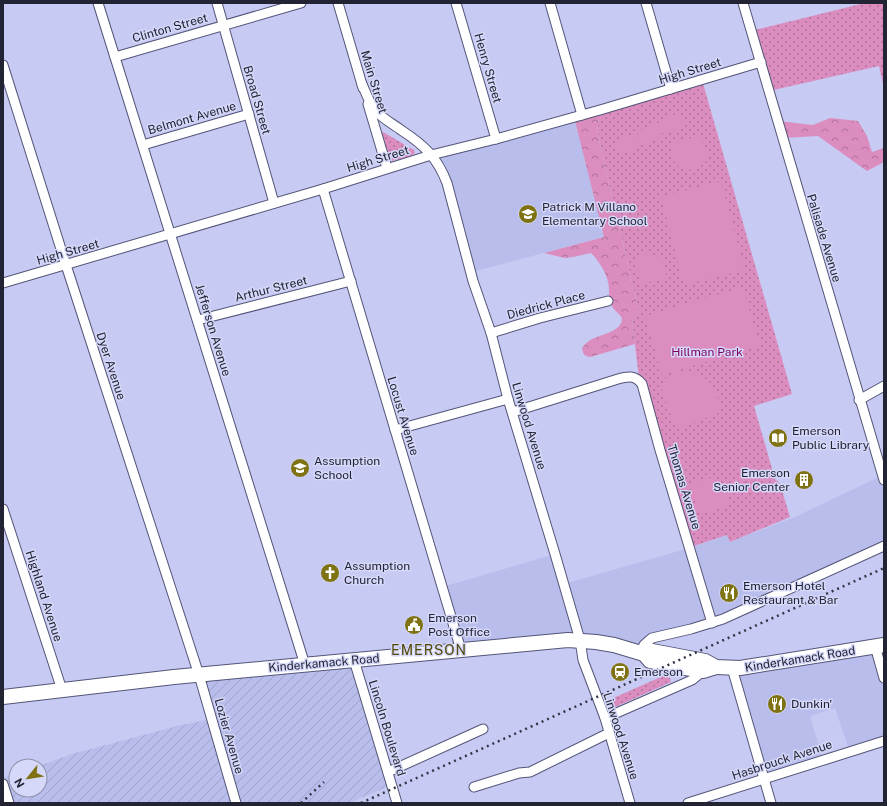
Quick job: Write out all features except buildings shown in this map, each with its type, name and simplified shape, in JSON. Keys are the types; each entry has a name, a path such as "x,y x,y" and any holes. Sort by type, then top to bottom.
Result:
{"main road":[{"name":"Kinderkamack Road","path":"3,697 199,675 568,640 580,640 614,645 642,653 652,651 705,661 709,669 740,668 880,646"}],"street":[{"name":"Jefferson Avenue","path":"98,3 305,665"},
{"name":"Broad Street","path":"217,3 274,204"},
{"name":"Clinton Street","path":"115,57 301,3"},
{"name":"Main Street","path":"338,3 387,168"},
{"name":"Henry Street","path":"456,3 496,139"},
{"path":"550,3 582,115"},
{"path":"646,3 671,89"},
{"name":"Palisade Avenue","path":"743,3 859,400 884,480"},
{"name":"High Street","path":"3,283 274,204 431,155 582,115 760,62"},
{"name":"Dyer Avenue","path":"3,65 66,265 199,675"},
{"name":"Linwood Avenue","path":"362,84 368,100 376,112 416,140 431,155 441,170 448,188 473,281 491,333 508,399 580,640 583,660 605,718 630,803"},
{"name":"Belmont Avenue","path":"143,145 249,114"},
{"name":"Locust Avenue","path":"323,189 461,650"},
{"name":"Arthur Street","path":"198,320 351,281"},
{"name":"Diedrick Place","path":"491,333 540,318 608,301"},
{"name":"Thomas Avenue","path":"513,412 618,378 628,376 639,380 642,384 660,450 712,623"},
{"path":"859,400 884,386"},
{"path":"395,430 508,399"},
{"name":"Highland Avenue","path":"3,509 62,690"},
{"path":"642,653 644,645 652,638 712,623 741,612 884,546"},
{"path":"880,646 884,678"},
{"name":"Lincoln Boulevard","path":"354,660 397,803"},
{"path":"732,668 771,803"},
{"path":"605,718 692,680 709,669"},
{"name":"Lozier Avenue","path":"199,675 236,803"},
{"path":"388,772 483,729"},
{"path":"474,787 519,773 530,772 609,732"},
{"name":"Hasbrouck Avenue","path":"688,803 884,741"},
{"path":"3,784 9,803"}],"shaded area":[{"name":"Patrick M Villano Elementary School","path":"574,117 604,237 472,272 434,156"},
{"path":"883,475 884,546 741,611 644,645 461,650 442,587 555,554 564,584 689,548 728,535 731,541 795,517"},
{"path":"875,646 884,678 884,741 850,752 835,708 810,716 823,760 764,779 732,668"},
{"path":"354,660 392,785 349,803 3,803 3,778 8,776 8,798 48,798 48,763 72,754 181,725 211,719 199,675"}],"green space":[{"path":"865,3 884,3 884,88 879,66 769,91 751,31"},
{"name":"Hillman Park","path":"702,80 792,394 754,406 775,479 780,484 790,517 730,542 727,535 691,547 639,379 632,319 639,313 597,131 600,110"},
{"path":"600,110 597,131 639,313 632,319 635,344 590,357 583,353 582,348 593,339 614,330 621,323 622,318 611,304 607,278 599,263 591,253 565,258 544,253 604,237 574,117"},
{"path":"678,113 685,126 664,135 658,122"},
{"path":"830,118 858,121 867,136 872,152 884,148 884,162 867,171 818,136 782,138 778,121 813,125"},
{"path":"657,123 663,136 643,146 637,132"},
{"path":"383,132 414,150 415,153 411,156 389,161 381,133"},
{"path":"635,133 641,146 621,155 615,142"},
{"path":"700,136 709,158 695,169 687,170 681,168 672,158 672,150 675,142"},
{"path":"721,181 745,270 684,285 661,197"},
{"path":"641,254 652,254 661,259 664,263 666,273 665,279 640,284 635,259"},
{"path":"743,287 760,346 662,375 645,316"},
{"path":"688,372 699,375 710,382 717,393 719,400 719,413 676,429 661,385 666,378 677,373"},
{"path":"709,478 719,481 722,484 727,492 728,502 726,507 700,514 691,489 698,481"},
{"path":"663,676 670,678 671,682 613,708 609,700"}],"railway":[{"path":"361,803 884,568"},
{"path":"301,803 324,782"}],"place":[{"name":"Patrick M Villano Elementary School","path":"528,214"},
{"name":"Emerson Public Library","path":"778,438"},
{"name":"Assumption School","path":"300,468"},
{"name":"Emerson Senior Center","path":"804,480"},
{"name":"Assumption Church","path":"330,573"},
{"name":"Emerson Hotel Restaurant & Bar","path":"729,593"},
{"name":"Emerson Post Office","path":"414,625"},
{"name":"Emerson","path":"620,672"},
{"name":"Dunkin'","path":"777,704"}],"district":[{"name":"EMERSON","path":"429,650"}]}
